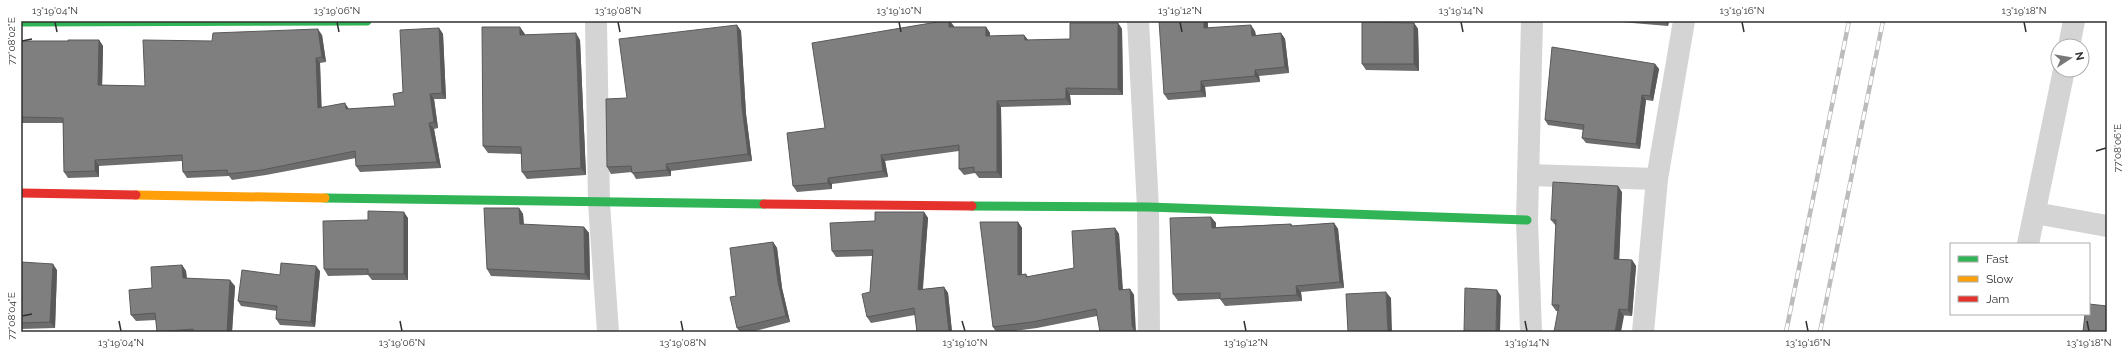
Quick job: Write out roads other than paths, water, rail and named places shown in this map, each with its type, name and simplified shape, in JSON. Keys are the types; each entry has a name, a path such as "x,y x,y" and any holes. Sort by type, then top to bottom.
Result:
{"street":[{"path":"21,22 367,21"},
{"path":"596,21 599,202 608,332"},
{"path":"1127,21 1151,21"},
{"path":"1138,21 1148,207 1149,332"},
{"path":"1531,332 1527,220 1532,21"},
{"path":"1643,332 1657,180 1684,21"},
{"path":"2071,38 2074,21"},
{"path":"2028,243 2062,78"},
{"path":"1528,175 1657,180"},
{"path":"21,193 599,202 1148,207 1527,220"},
{"path":"2034,213 2107,226"}],"railway":[{"path":"1786,332 1849,21"},
{"path":"1820,332 1883,21"}]}
